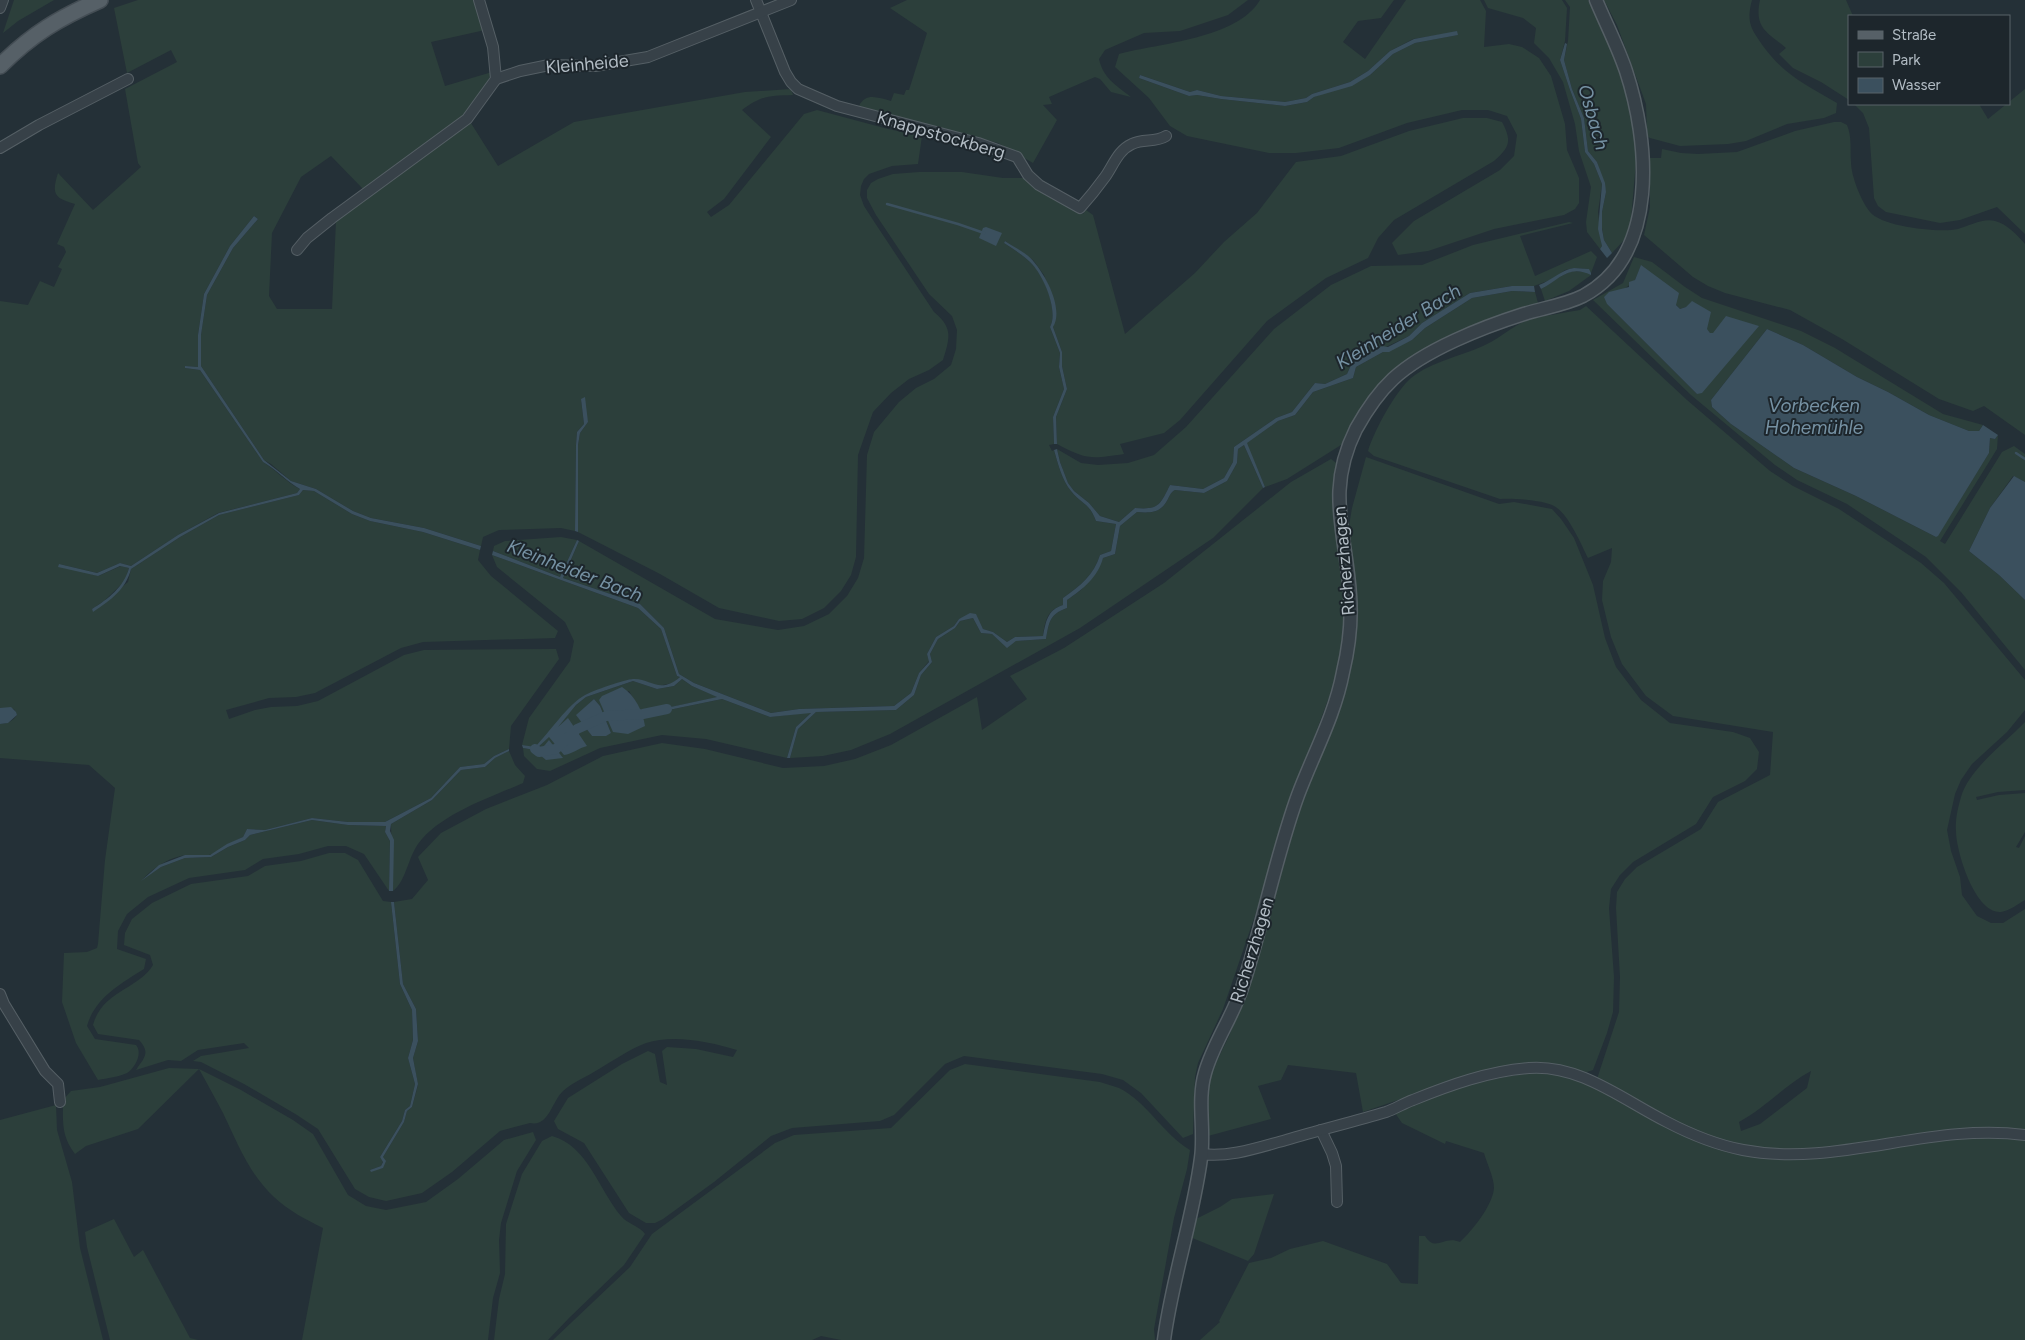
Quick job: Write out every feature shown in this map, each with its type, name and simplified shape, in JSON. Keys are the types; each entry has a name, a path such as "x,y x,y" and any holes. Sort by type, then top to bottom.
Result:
{"main road":[{"path":"0,66 15,51 50,24 100,0"}],"street":[{"path":"0,8 3,0"},
{"path":"297,250 307,238 332,218 467,119 496,79 493,47 479,0"},
{"name":"Knappstockberg","path":"756,0 785,72 798,89 837,106 978,143 1016,158 1028,175 1039,185 1080,208 1105,176 1121,151 1137,142 1160,140 1166,136"},
{"name":"Kleinheide","path":"496,79 520,71 549,66 596,66 648,57 791,0"},
{"name":"Richerzhagen","path":"1164,1340 1202,1154 1204,1075 1240,995 1291,816 1342,679 1350,634 1351,600 1340,525 1339,496 1342,467 1351,440 1365,414 1380,393 1399,374 1417,362 1486,328 1584,295 1614,271 1631,245 1637,226 1641,192 1640,136 1633,95 1625,67 1596,0"},
{"path":"0,148 39,125 128,79"},
{"path":"0,994 4,1004 45,1071 58,1084 60,1102"},
{"path":"1202,1154 1215,1156 1267,1145 1387,1112 1412,1100 1487,1075 1508,1070 1532,1068 1552,1069 1583,1077 1666,1122 1707,1140 1745,1150 1799,1154 1833,1151 1935,1135 1980,1133 2025,1135"},
{"path":"1320,1130 1332,1153 1336,1166 1337,1202"}],"green space":[{"path":"14,0 54,0 18,21 3,33"},
{"path":"138,0 475,0 485,30 431,42 445,86 492,72 486,85 460,119 364,190 331,156 301,177 272,233 269,296 277,309 332,309 336,221 469,120 498,166 574,122 745,92 791,89 793,95 766,97 755,101 742,110 771,137 724,199 707,212 711,217 729,205 804,114 817,110 922,136 918,164 892,166 869,174 861,186 860,195 864,206 875,223 934,312 944,323 947,328 948,339 943,360 929,370 909,379 891,393 873,412 858,455 856,557 851,575 841,591 824,608 802,619 779,621 719,608 660,574 578,532 578,445 580,433 588,422 581,399 584,424 577,432 575,531 561,528 499,530 483,537 481,546 424,528 371,518 353,511 316,489 291,481 264,460 201,366 201,335 207,295 233,248 258,219 254,216 230,246 204,294 198,335 198,367 185,366 185,368 200,370 263,462 300,489 297,493 218,513 178,535 131,566 120,563 97,573 59,564 98,576 121,566 129,568 125,581 104,601 92,609 93,611 128,582 131,569 180,537 219,515 299,495 303,490 314,491 352,514 370,521 423,532 480,550 478,560 491,576 558,631 555,638 423,642 401,648 315,693 296,697 269,698 226,710 229,719 255,710 297,706 318,701 404,655 424,650 556,649 559,659 511,726 509,749 494,756 484,764 460,767 431,798 385,822 348,822 312,818 265,830 247,829 243,837 212,854 175,857 158,866 147,875 143,879 161,867 185,858 211,857 245,840 250,835 312,820 348,825 386,826 385,832 390,841 389,891 364,854 346,846 328,846 299,854 263,859 245,870 189,878 148,897 127,914 118,931 117,949 146,959 144,969 118,986 102,1000 96,1007 87,1026 95,1039 136,1045 139,1052 135,1064 130,1071 98,1080 76,1043 62,1002 64,953 87,952 97,948 105,860 115,788 89,765 0,758 0,724 10,722 17,715 14,709 0,708 0,301 28,305 40,281 54,287 62,269 58,267 66,252 64,247 57,244 75,204 63,200 56,195 55,186 58,173 93,210 141,167 138,163 125,89 177,62 171,50 127,73 114,8"},
{"path":"907,0 1248,0 1228,15 1180,31 1144,33 1105,50 1099,59 1101,66 1111,81 1131,97 1111,92 1100,79 1095,77 1049,97 1052,104 1043,105 1057,120 1033,163 998,143 859,106 869,97 891,101 894,93 904,95 906,90 909,90 927,33 890,8"},
{"path":"1260,0 1394,0 1381,18 1358,21 1343,42 1365,59 1406,0 1480,0 1486,11 1484,47 1509,44 1522,47 1539,58 1551,76 1565,124 1567,150 1579,178 1579,203 1575,209 1564,215 1494,229 1428,251 1398,255 1392,243 1414,221 1500,170 1514,156 1517,135 1507,116 1488,110 1462,110 1407,123 1339,148 1296,153 1269,153 1187,136 1170,126 1149,98 1115,67 1119,54 1216,31 1234,23 1249,13","holes":["1457,32 1457,35 1415,43 1393,54 1370,75 1314,97 1307,102 1285,106 1197,95 1189,96 1139,78 1140,75 1190,92 1197,90 1221,96 1285,102 1306,98 1312,94 1350,82 1368,71 1390,51 1413,39"]},
{"path":"1484,0 1562,0 1567,8 1565,41 1560,60 1581,119 1585,152 1594,164 1602,184 1598,212 1602,246 1600,249 1587,232 1586,222 1591,187 1579,151 1575,124 1563,82 1549,58 1534,43 1536,28 1523,18 1488,8"},
{"path":"1565,0 1588,0 1614,57 1626,92 1634,132 1636,161 1631,220 1625,239 1612,253 1604,240 1602,228 1602,212 1606,192 1597,162 1588,151 1584,118 1572,89 1564,60 1568,41 1570,7"},
{"path":"1604,0 1752,0 1749,14 1751,25 1763,46 1779,65 1788,72 1837,103 1836,113 1824,118 1787,124 1746,141 1728,144 1680,146 1650,138 1647,136 1646,104 1617,25"},
{"path":"1760,0 1846,0 1853,15 1848,15 1848,99 1821,82 1793,68 1779,54 1786,48 1764,28 1759,17"},
{"path":"2025,89 2025,234 1997,207 1960,220 1940,223 1886,212 1878,206 1874,198 1869,128 1863,113 1855,105 1980,105 1988,119 2005,105 2010,105 2010,101"},
{"path":"1463,118 1487,118 1502,122 1508,139 1503,152 1494,161 1394,220 1378,238 1368,258 1326,278 1267,321 1180,420 1164,433 1120,444 1124,454 1089,457 1075,453 1057,444 1056,417 1067,389 1062,366 1062,352 1053,327 1055,304 1044,275 1033,260 1005,241 1004,243 1024,257 1035,268 1049,293 1053,312 1050,327 1060,353 1059,367 1064,389 1053,417 1054,444 1049,445 1052,451 1054,450 1068,487 1088,507 1096,521 1116,524 1111,551 1100,555 1086,580 1063,598 1063,605 1050,613 1043,636 1015,637 1007,642 993,632 983,629 975,614 959,619 954,626 936,637 927,654 929,661 919,673 911,693 894,706 799,709 771,713 694,683 679,674 664,628 640,604 563,578 579,541 715,619 778,630 804,626 829,614 847,596 858,578 864,558 867,455 874,432 899,402 916,388 934,379 951,365 956,349 957,330 952,316 929,294 876,215 867,198 867,190 871,183 878,179 893,174 919,172 962,172 1003,178 1024,178 1038,190 1059,203 1083,214 1086,210 1093,215 1125,334 1195,273 1224,242 1257,213 1296,162 1341,156 1409,131"},
{"path":"1841,122 1847,125 1850,139 1851,168 1855,181 1867,207 1876,217 1886,222 1912,228 1938,230 1958,229 1990,220 2008,227 2025,244 2025,435 1984,406 1973,411 1939,399 1842,339 1790,310 1725,293 1708,286 1693,277 1644,235 1650,207 1650,158 1661,158 1662,149 1698,154 1737,152 1795,131"},
{"path":"1569,222 1573,223 1520,236 1535,276 1591,251 1597,257 1591,273 1588,269 1574,268 1565,270 1553,279 1534,286 1512,286 1470,293 1422,323 1409,336 1352,363 1347,374 1325,384 1315,383 1292,412 1276,418 1234,447 1233,462 1224,478 1203,489 1170,485 1158,505 1149,508 1135,508 1119,522 1100,516 1068,483 1057,449 1081,463 1098,465 1128,463 1154,455 1186,427 1274,329 1331,285 1371,266 1422,265 1473,245"},
{"path":"1634,257 1652,262 1702,298 1801,331 1835,348 1943,414 1983,425 1979,431 1969,431 1929,415 1857,377 1803,345 1767,329 1711,400 1712,407 1731,424 1794,468 1856,496 1936,537 1989,453 1990,438 1995,439 1998,435 1997,449 1940,541 1945,544 2002,452 2014,446 2025,454 2025,482 2013,476 1990,508 1969,551 1999,575 2025,600 2025,670 1961,592 1926,557 1847,504 1797,480 1775,465 1691,395 1593,300 1623,283","holes":["1641,266 1680,309 1686,307 1712,333 1697,394 1607,304 1635,280"]},
{"path":"1574,271 1586,272 1591,275 1569,291 1545,301 1541,289 1561,276"},
{"path":"1512,291 1535,292 1538,303 1468,327 1427,348 1341,445 1287,479 1265,487 1246,443 1278,421 1295,415 1313,392 1353,378 1356,367 1383,352 1412,340 1425,328 1472,298"},
{"path":"1586,306 1687,400 1770,471 1793,486 1839,509 1921,563 1944,583 2025,680 2025,710 2007,732 1972,764 1961,780 1955,794 1947,830 1951,851 1960,877 1962,895 1977,916 1991,923 2003,923 2025,909 2025,1130 1945,1131 1807,1149 1756,1148 1730,1143 1695,1132 1662,1116 1597,1079 1619,1012 1620,977 1616,908 1617,892 1625,879 1637,867 1701,829 1718,802 1770,775 1773,732 1673,716 1646,696 1622,664 1611,637 1602,600 1603,581 1611,562 1612,548 1588,558 1569,522 1554,506 1535,501 1500,499 1374,456 1368,451 1380,423 1398,392 1419,372 1487,344 1525,321 1580,310","holes":["1811,1071 1807,1088 1760,1124 1741,1131 1739,1122"]},
{"path":"1244,445 1263,488 1213,538 1080,628 890,734 851,750 823,756 790,758 798,729 816,712 896,710 914,695 921,675 932,662 930,654 938,639 955,628 960,621 973,618 981,633 992,634 1007,647 1016,641 1046,639 1053,616 1067,608 1067,600 1081,590 1103,558 1115,554 1120,526 1137,512 1159,510 1175,490 1204,493 1227,481 1237,463 1238,449"},
{"path":"1366,457 1499,504 1514,502 1552,509 1574,538 1593,585 1605,638 1616,667 1641,700 1670,723 1733,732 1750,738 1759,752 1757,769 1745,781 1713,797 1696,824 1633,862 1620,875 1611,889 1609,908 1614,977 1613,1012 1593,1070 1587,1072 1548,1066 1525,1065 1486,1070 1363,1112 1356,1073 1288,1065 1281,1080 1258,1086 1271,1119 1208,1136 1210,1075 1229,1036 1252,978 1301,804 1335,722 1347,684 1356,624 1356,585 1348,532 1352,508"},
{"path":"1331,459 1339,465 1333,496 1334,519 1345,602 1341,652 1336,678 1285,817 1261,898 1223,1009 1198,1063 1195,1077 1193,1134 1183,1138 1141,1093 1123,1080 1102,1074 964,1056 945,1064 894,1115 880,1121 792,1128 771,1136 714,1182 663,1219 655,1223 646,1223 629,1213 584,1143 558,1129 554,1121 568,1098 622,1064 648,1051 655,1054 660,1082 667,1085 662,1051 667,1047 696,1049 733,1057 737,1050 692,1040 668,1039 640,1045 571,1085 559,1095 550,1112 542,1121 500,1131 452,1172 422,1193 386,1201 369,1197 355,1189 318,1129 244,1084 201,1062 193,1061 201,1056 249,1048 244,1043 198,1050 181,1061 168,1060 136,1070 145,1055 145,1048 139,1040 98,1034 93,1025 104,1005 112,997 139,980 153,965 150,955 124,945 125,933 132,919 152,903 191,884 248,876 265,866 301,861 329,853 345,853 358,860 383,901 391,902 400,984 412,1010 413,1040 408,1058 415,1084 410,1106 405,1110 402,1121 380,1157 383,1161 383,1157 404,1122 407,1111 412,1107 418,1085 413,1058 418,1041 416,1009 403,984 394,902 412,899 428,880 418,857 441,833 486,809 547,785 603,756 662,743 705,749 783,768 824,766 855,759 891,745 977,697 982,730 1027,699 1010,676 1064,648 1164,583 1291,482","holes":["383,1161 383,1168 370,1170 381,1166"]},
{"path":"561,537 577,540 560,577 493,551 494,546 505,541"},
{"path":"492,555 638,608 661,629 677,676 680,677 673,683 658,686 633,679 585,695 535,748 522,745 529,718 570,661 574,641 565,622 497,567"},
{"path":"682,679 692,686 718,697 653,711 654,713 722,699 770,717 812,712 796,727 787,758 706,739 662,735 600,748 550,771 537,769 524,756 523,748 536,750 576,705 586,697 633,681 657,689 674,686","holes":["629,691 643,715 599,700","594,699 600,706 611,733 592,736 577,715"]},
{"path":"2025,722 2025,790 1998,792 1976,797 1977,800 1999,795 2025,793 2025,832 2016,847 2019,848 2025,836 2025,900 2001,912 1992,910 1975,893 1959,852 1956,818 1961,797 1972,776"},
{"path":"509,751 515,765 525,776 523,783 452,815 427,833 418,844 401,881 393,891 391,824 432,800 461,770 485,767 495,758"},
{"path":"965,1064 1100,1082 1119,1088 1138,1101 1171,1136 1190,1150 1174,1218 1154,1329 1155,1340 841,1340 821,1336 812,1340 553,1340 630,1267 652,1234 775,1143 794,1135 891,1128 950,1070"},
{"path":"169,1068 199,1069 138,1129 86,1146 75,1154 67,1141 63,1122 63,1100 71,1091 100,1087"},
{"path":"199,1069 241,1090 293,1120 313,1134 348,1195 366,1206 386,1210 426,1202 458,1179 504,1140 533,1132 536,1140 517,1171 501,1223 499,1240 500,1273 493,1298 488,1340 302,1340 323,1228 285,1206 257,1178 244,1157"},
{"path":"1537,1072 1557,1074 1582,1081 1641,1112 1772,1157 1798,1158 1936,1139 1980,1137 2025,1139 2025,1340 1200,1340 1220,1322 1249,1263 1271,1258 1290,1249 1323,1241 1387,1264 1401,1283 1418,1284 1419,1236 1425,1236 1429,1241 1436,1244 1449,1240 1460,1242 1476,1225 1486,1210 1493,1195 1494,1184 1484,1153 1446,1141 1445,1144 1402,1123 1395,1113 1429,1098 1464,1086"},
{"path":"56,1105 57,1130 72,1182 80,1248 103,1340 0,1340 0,1120"},
{"path":"552,1136 564,1141 575,1149 592,1170 621,1216 645,1234 624,1265 548,1340 494,1340 499,1299 505,1274 506,1224 522,1174 542,1141"},
{"path":"1274,1194 1254,1254 1248,1261 1190,1237 1194,1220 1232,1199"},
{"path":"114,1219 134,1257 143,1250 190,1338 198,1340 110,1340 85,1232"}],"water":[{"path":"1457,31 1458,35 1415,43 1393,54 1370,75 1352,86 1314,97 1307,102 1285,106 1197,95 1189,96 1139,78 1140,75 1190,92 1197,90 1221,96 1285,102 1306,98 1312,94 1350,82 1368,71 1390,51 1414,39"},
{"path":"1565,43 1567,44 1564,60 1572,89 1584,118 1588,151 1597,162 1605,183 1606,192 1602,212 1602,229 1604,240 1612,253 1607,258 1600,249 1602,246 1598,229 1602,184 1594,164 1585,152 1581,119 1560,60"},
{"path":"254,216 258,219 233,248 207,295 201,335 201,366 264,460 291,481 316,489 353,511 371,518 424,528 481,546 480,550 423,532 370,521 352,514 314,491 303,490 299,495 219,515 180,537 131,569 129,576 117,594 93,612 92,609 119,587 129,568 120,566 98,576 58,567 59,564 97,573 120,563 131,566 178,535 219,513 297,493 300,489 263,462 200,370 185,368 185,366 198,367 198,335 204,294 230,246"},
{"path":"986,227 1002,233 996,246 979,238 983,228"},
{"path":"1005,241 1034,262 1044,276 1055,302 1056,320 1053,327 1062,352 1062,366 1067,389 1056,417 1057,444 1054,444 1053,417 1064,389 1059,367 1060,353 1050,327 1052,320 1051,303 1040,275 1035,268 1024,257 1004,243"},
{"name":"Vorbecken Hohemühle","path":"1641,265 1679,293 1676,305 1680,309 1686,307 1692,301 1711,312 1707,329 1710,333 1713,333 1726,316 1759,326 1702,393 1697,394 1607,304 1604,297 1609,292 1629,287 1629,282 1635,280"},
{"path":"1574,268 1589,269 1591,275 1577,271 1571,272 1559,277 1541,289 1539,285"},
{"path":"1512,286 1534,286 1535,292 1512,291 1472,298 1425,328 1412,340 1389,352 1383,352 1356,367 1353,378 1313,392 1295,415 1278,421 1247,443 1265,487 1263,488 1244,445 1238,449 1237,463 1227,481 1204,493 1175,490 1159,510 1137,512 1120,526 1115,554 1103,558 1094,577 1067,600 1067,608 1053,616 1046,639 1016,641 1007,648 992,634 981,633 973,618 960,621 955,628 938,639 930,654 932,662 921,675 914,695 896,710 816,712 798,729 790,758 787,758 796,727 811,713 770,717 722,699 654,713 652,711 717,697 692,686 682,679 674,686 657,689 633,681 586,697 576,705 558,727 568,718 587,746 564,755 549,737 535,750 523,748 522,745 535,747 572,705 589,693 633,679 666,685 680,677 677,676 661,629 638,608 492,555 493,551 560,577 577,540 579,541 563,578 640,604 664,628 679,674 694,683 771,713 799,709 894,706 911,693 919,673 929,662 927,654 936,637 954,626 959,619 970,613 976,614 983,629 993,632 1007,642 1015,637 1043,636 1050,613 1063,605 1063,598 1090,574 1100,555 1111,551 1116,524 1096,521 1088,507 1075,496 1065,482 1054,450 1057,449 1068,483 1074,491 1089,503 1100,516 1119,522 1135,508 1149,508 1158,505 1170,485 1203,489 1224,478 1233,462 1234,447 1276,418 1292,412 1315,383 1325,384 1347,374 1352,363 1382,346 1388,347 1409,336 1422,323 1470,293"},
{"name":"Vorbecken Hohemühle","path":"1767,329 1803,345 1857,377 1929,415 1969,431 1979,431 1983,425 1998,435 1995,439 1990,438 1989,453 1938,536 1936,537 1856,496 1794,468 1731,424 1712,407 1711,400"},
{"path":"585,397 588,422 580,433 578,445 578,532 575,531 576,445 577,432 584,424 581,399"},
{"path":"2014,476 2025,482 2025,600 1999,575 1969,551 1990,508"},
{"path":"622,687 631,694 638,704 645,726 628,734 613,732 599,700 602,696"},
{"path":"594,699 600,706 611,733 606,736 592,736 576,715"},
{"path":"11,707 17,715 8,723 0,724 0,708"},
{"path":"549,740 563,758 546,760 540,755 539,752"},
{"path":"509,749 509,751 495,758 485,767 461,770 432,800 391,824 390,831 394,840 393,891 389,891 390,841 385,832 386,826 348,825 312,820 250,835 245,840 211,857 185,858 161,867 141,881 159,865 185,855 210,855 227,844 243,837 247,829 265,830 312,818 348,822 385,822 431,798 460,767 484,764 494,756"},
{"path":"391,902 394,902 403,984 416,1009 418,1041 413,1058 418,1084 412,1107 407,1111 404,1122 383,1157 386,1161 383,1168 371,1172 370,1170 381,1166 383,1162 380,1157 402,1121 405,1110 410,1106 415,1084 408,1058 413,1040 412,1010 400,984"}],"waterway":[{"path":"887,204 984,233"},
{"name":"Osbach","path":"2016,453 2025,459"},
{"path":"535,749 539,752 556,749 577,729 606,716 643,714 667,709"}],"water label":[{"name":"Kleinheider Bach","path":"1398,326"},
{"name":"Kleinheider Bach","path":"575,570"}]}
